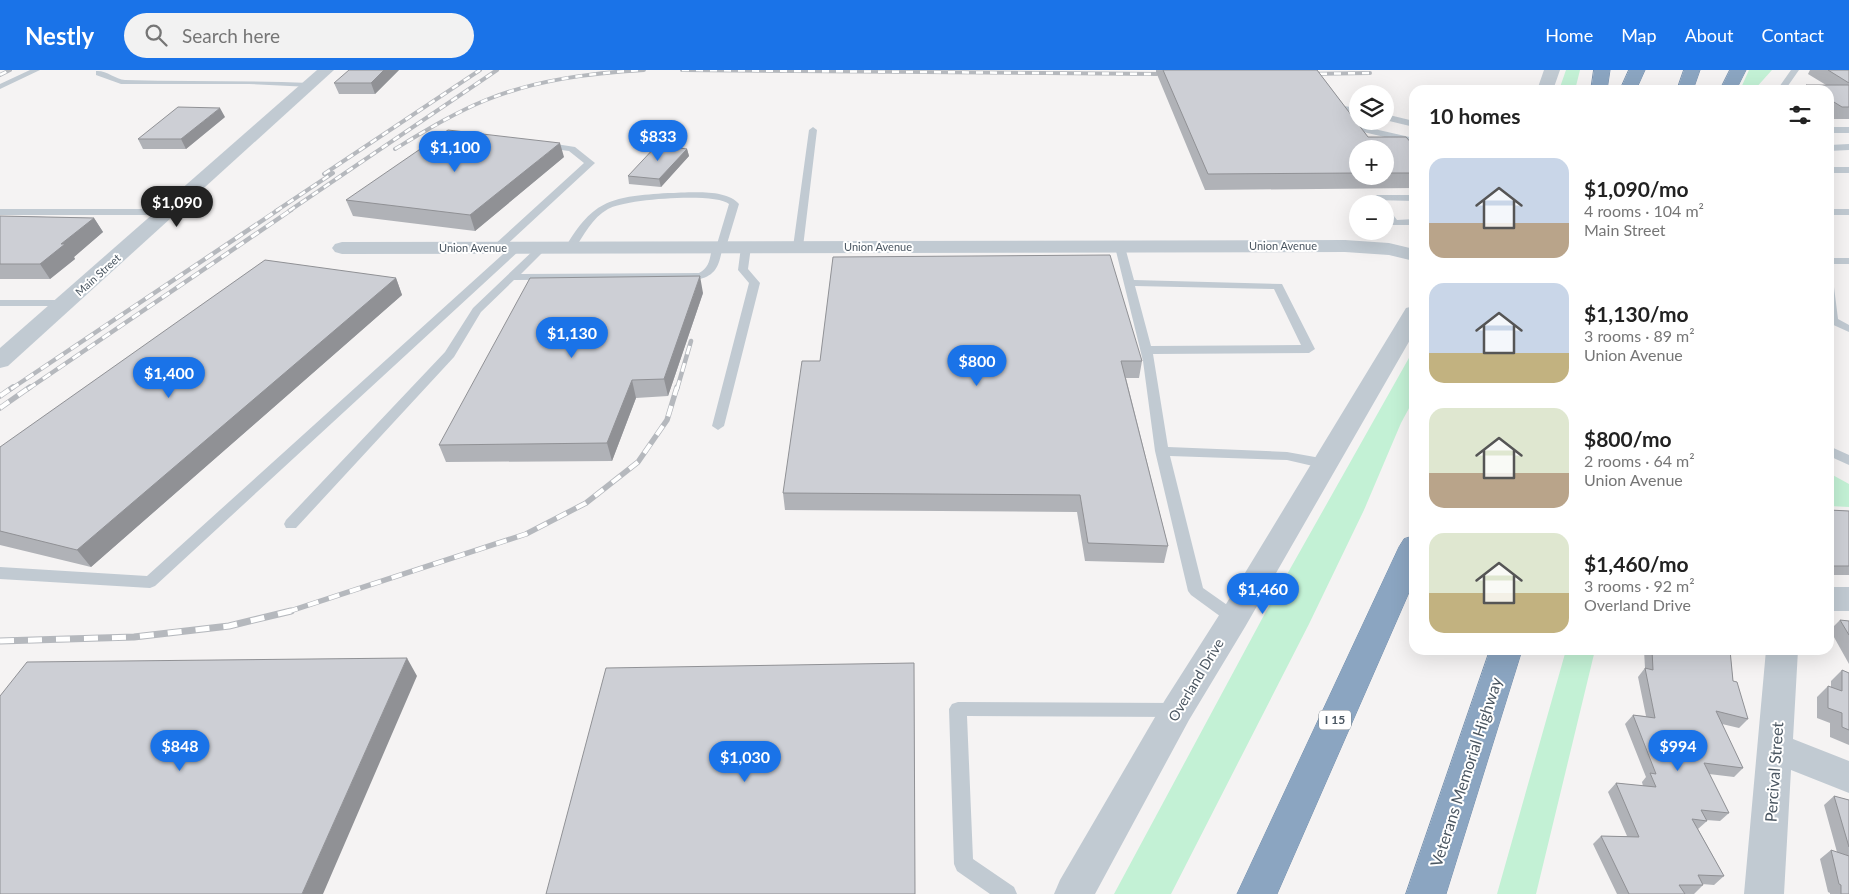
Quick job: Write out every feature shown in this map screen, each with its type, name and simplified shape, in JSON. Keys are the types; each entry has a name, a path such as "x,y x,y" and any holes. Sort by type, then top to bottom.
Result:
{"highway":[{"path":"1600,85 1602,70"},
{"path":"1630,85 1637,70"},
{"path":"1687,85 1692,70"},
{"path":"1730,85 1738,70"},
{"name":"I 15","path":"1256,894 1409,558"},
{"name":"Veterans Memorial Highway","path":"1426,894 1504,655"}],"street":[{"name":"Main Street","path":"1,361 326,70"},
{"path":"1547,85 1552,70"},
{"name":"Union Avenue","path":"342,248 1345,246 1389,249 1409,254"},
{"name":"Overland Drive","path":"1074,894 1177,710 1326,464 1409,322"},
{"path":"1834,600 1849,600"},
{"name":"Percival Street","path":"1764,894 1782,655"},
{"path":"1776,748 1849,776"}],"lane":[{"path":"0,88 36,70"},
{"path":"1784,85 1795,70"},
{"path":"99,73 121,82 310,84"},
{"path":"1349,109 1339,107 1349,118"},
{"path":"1394,119 1409,123"},
{"path":"798,247 813,130"},
{"path":"1367,130 1409,139"},
{"path":"1834,130 1849,130"},
{"path":"0,573 150,582 506,248 590,163 572,149 535,144"},
{"path":"1834,148 1849,148"},
{"path":"1834,170 1849,170"},
{"path":"1834,170 1849,177"},
{"path":"510,277 700,276 708,274 712,269 734,204 728,199 699,196 635,198 607,204 583,226 570,248"},
{"path":"1394,198 1409,198"},
{"path":"0,212 168,212"},
{"path":"1834,212 1849,212"},
{"path":"1394,223 1409,222"},
{"path":"718,426 755,283 743,270 746,247"},
{"path":"1120,247 1146,350 1162,451 1196,591 1234,618"},
{"path":"291,524 450,354 477,310 542,248"},
{"path":"1834,261 1849,261"},
{"path":"1129,283 1278,286 1309,349 1146,350"},
{"path":"0,303 66,303"},
{"path":"1834,322 1849,329"},
{"path":"1162,451 1287,456 1326,464"},
{"path":"1834,453 1849,461"},
{"path":"1006,894 964,864 958,709 1177,710"}],"green space":[{"path":"1566,70 1580,70 1576,85 1561,85"},
{"path":"1749,70 1772,70 1758,85 1742,85"},
{"path":"1409,358 1409,408 1364,510 1309,624 1171,894 1114,894 1263,617"},
{"path":"1834,476 1849,484 1849,507 1834,506"},
{"path":"1565,655 1594,655 1536,894 1497,894"}],"building":[{"path":"349,70 384,70 371,83 334,83"},
{"path":"1163,70 1317,70 1349,112 1349,130 1363,130 1368,137 1406,137 1409,140 1409,173 1394,173 1394,140 1349,140 1349,173 1208,174"},
{"path":"1828,70 1849,70 1849,83"},
{"path":"1834,85 1849,85 1849,107 1842,107 1834,102"},
{"path":"178,107 220,108 181,139 138,139"},
{"path":"448,130 560,143 470,215 346,200"},
{"path":"657,145 687,149 659,179 628,176"},
{"path":"0,216 94,218 61,244 65,244 40,264 0,264"},
{"path":"1110,255 1142,361 1121,361 1168,546 1088,543 1080,495 783,493 802,361 820,361 833,257"},
{"path":"265,260 396,278 77,550 0,531 0,447"},
{"path":"700,276 664,379 632,380 607,443 439,445 530,278"},
{"path":"1834,510 1849,511 1849,566 1834,566"},
{"path":"1840,620 1849,621 1849,635"},
{"path":"1652,655 1730,655 1733,681 1737,682 1748,719 1716,711 1743,768 1704,763 1729,813 1701,810 1707,821 1692,819 1724,876 1698,875 1703,885 1679,885 1685,894 1629,894 1601,836 1639,837 1616,783 1656,787 1650,773 1656,774 1633,715 1655,718 1645,668 1653,670"},
{"path":"407,658 302,894 0,894 0,696 27,662"},
{"path":"914,663 915,894 546,894 606,668"},
{"path":"1842,670 1849,673 1849,730 1842,727 1842,713 1828,708 1828,686 1842,691"},
{"path":"1834,796 1849,800 1849,847"},
{"path":"1831,850 1849,856 1849,894 1841,894 1841,885 1839,884"}],"railway":[{"path":"0,75 10,70"},
{"path":"324,174 480,70"},
{"path":"289,211 497,70"},
{"path":"395,149 462,111 505,93 564,79 644,70"},
{"path":"682,70 1157,74"},
{"path":"1306,74 1370,73"},
{"path":"276,211 333,173"},
{"path":"11,389 278,210"},
{"path":"28,389 291,210"},
{"path":"677,389 691,341"},
{"path":"0,396 13,387"},
{"path":"0,408 30,387"},
{"path":"287,612 526,534 586,503 638,462 667,420 677,387"},
{"path":"0,641 134,637 229,626 287,612"}]}
